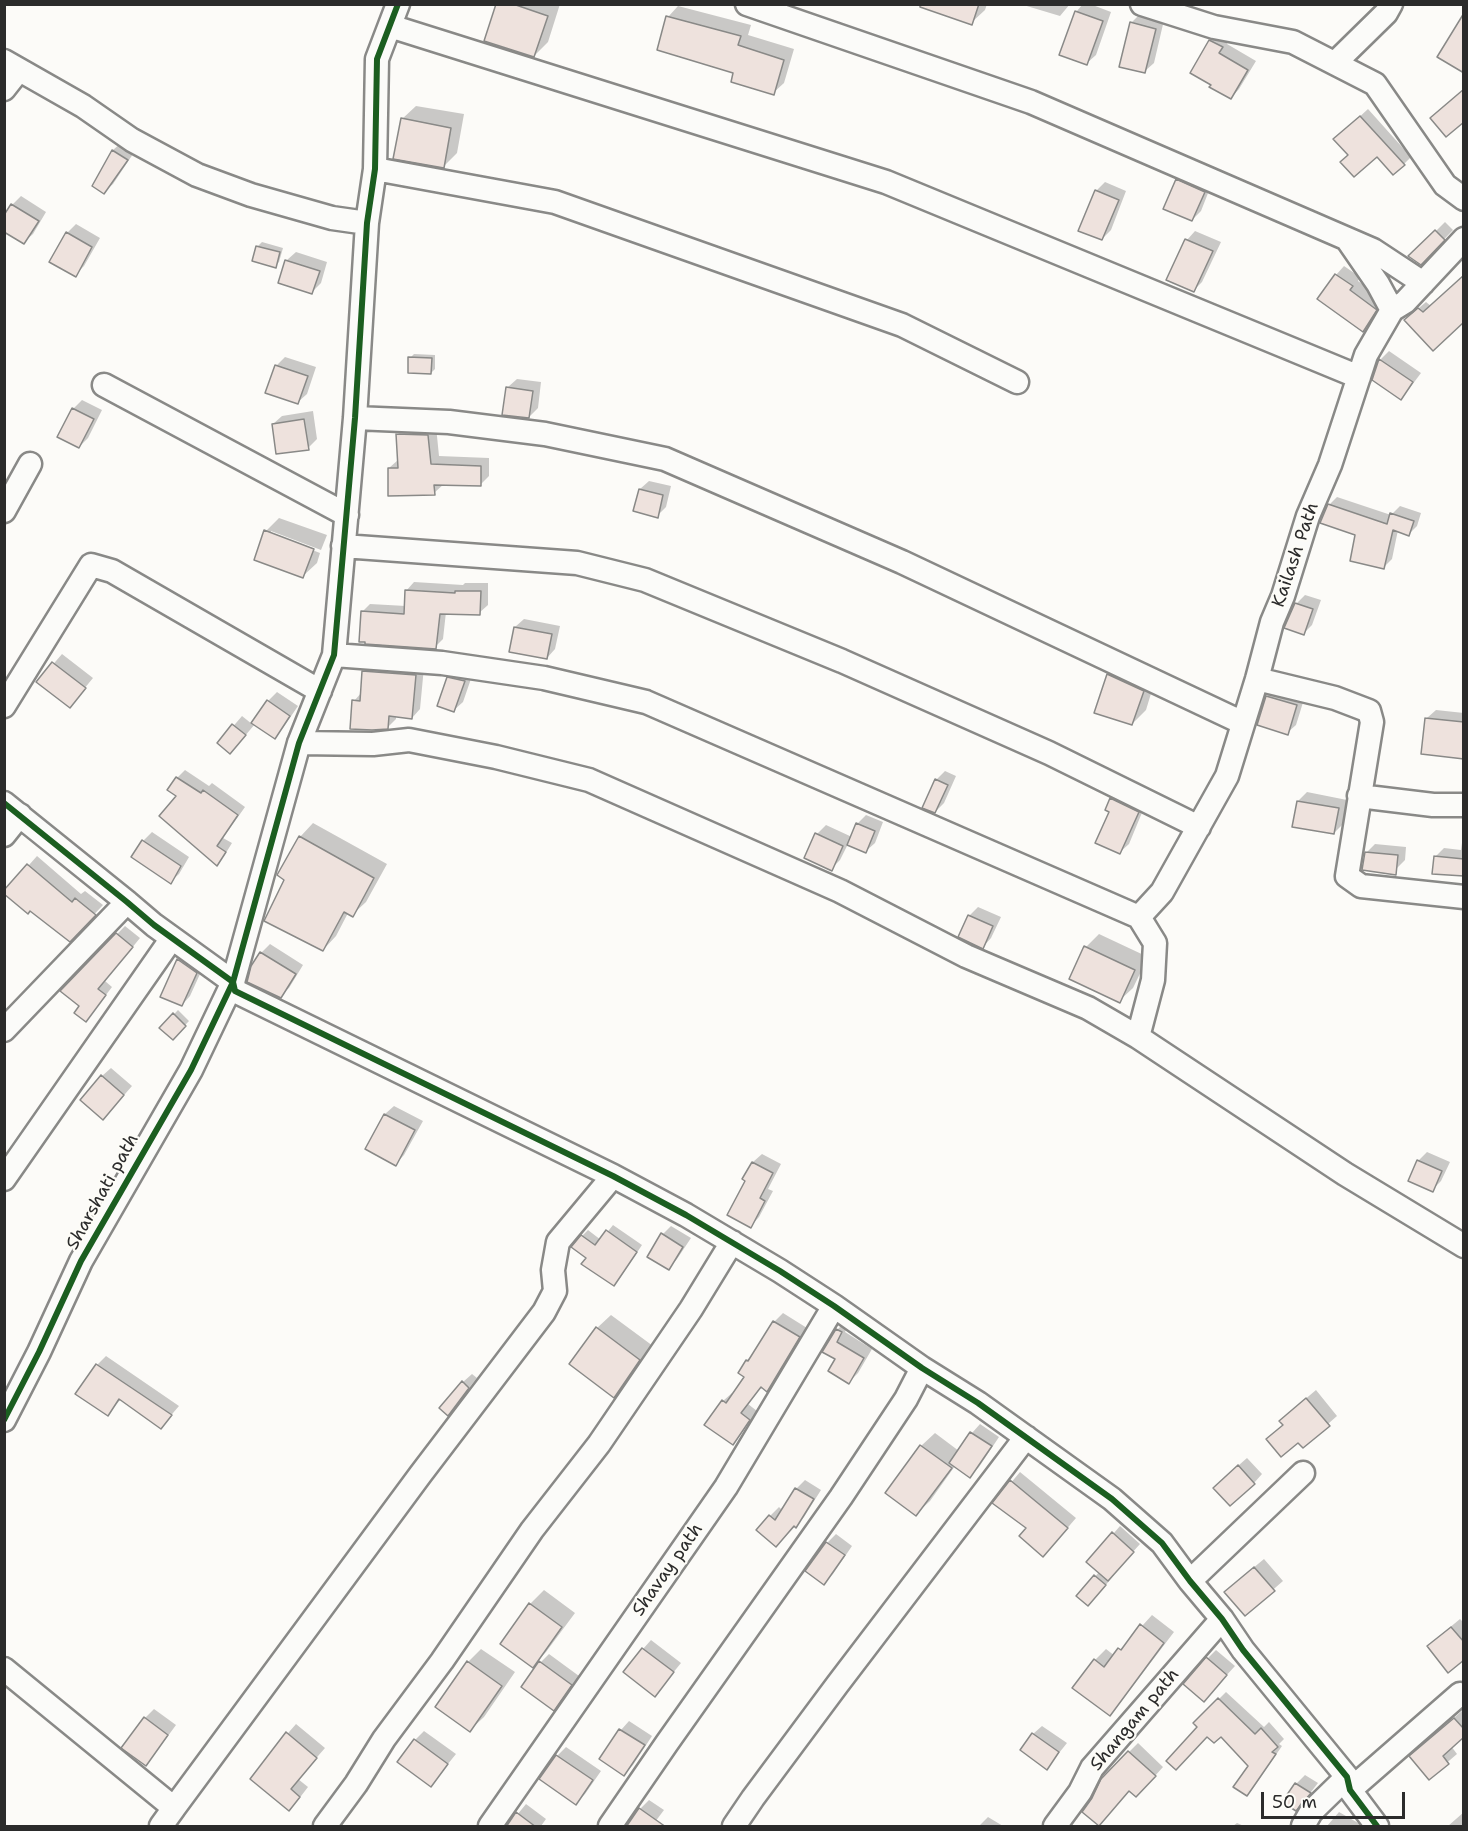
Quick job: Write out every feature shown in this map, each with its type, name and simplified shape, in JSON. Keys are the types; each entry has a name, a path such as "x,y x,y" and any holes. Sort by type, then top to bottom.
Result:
{"street":[{"name":"Sharshati path","path":"4,1420 39,1352 81,1261 191,1070 233,982 298,743 334,655 355,418 367,223 375,169 377,59 398,4"},
{"path":"747,4 1031,102 1373,250 1423,283"},
{"path":"1142,4 1214,27 1293,42 1375,84 1445,185 1464,199"},
{"path":"1335,63 1386,13 1391,4"},
{"path":"390,26 886,182 1359,377"},
{"path":"4,89 12,65 83,106 132,140 197,175 251,195 332,218 367,223"},
{"path":"375,169 555,202 902,325 1017,382"},
{"path":"1347,239 1378,284 1392,310"},
{"name":"Kailash Path","path":"1139,917 1162,892 1227,776 1257,680 1272,622 1283,596 1308,516 1330,465 1366,355 1392,310 1405,302 1464,239"},
{"path":"104,385 346,515"},
{"path":"355,418 449,422 545,434 665,459 902,562 1243,723"},
{"path":"4,510 30,464"},
{"path":"343,546 577,563 645,580 842,661 1027,743 1199,827"},
{"path":"4,706 91,565 112,571 320,691"},
{"path":"334,655 442,663 544,678 646,702 1139,917 1155,943 1153,980 1137,1037"},
{"path":"1257,680 1335,698 1368,711 1372,722 1347,876 1361,886 1464,897"},
{"path":"298,743 373,744 409,740 496,757 589,780 840,891 966,956 1088,1008 1137,1037 1345,1174 1464,1246"},
{"path":"1359,796 1433,805 1464,805"},
{"path":"4,835 12,809 154,925 233,982 235,990 613,1176 732,1242 834,1306 1026,1437 1121,1506 1162,1543 1222,1619 1243,1650 1349,1783 1377,1827"},
{"path":"4,1030 127,902"},
{"path":"4,1179 172,938"},
{"path":"161,1827 420,1475 544,1312 555,1291 552,1270 558,1242 613,1176"},
{"path":"325,1827 356,1784 384,1739 442,1661 532,1530 599,1444 691,1309 732,1242"},
{"name":"Shavay path","path":"490,1827 726,1487 834,1306"},
{"path":"610,1827 841,1497 906,1399 922,1368"},
{"path":"734,1827 837,1685 1026,1437"},
{"path":"1190,1581 1303,1473"},
{"name":"Shangam path","path":"1055,1827 1080,1792 1092,1768 1222,1619"},
{"path":"4,1668 174,1808"},
{"path":"1303,1827 1311,1812 1460,1694"}],"building":[{"path":"496,4 513,4 548,16 534,57 484,41"},
{"path":"920,4 979,4 972,25 920,7"},
{"path":"1075,11 1103,21 1087,65 1059,55"},
{"path":"1464,13 1464,73 1437,57"},
{"path":"666,16 741,36 738,45 784,60 774,95 731,82 733,73 657,50"},
{"path":"1130,22 1156,29 1145,73 1119,67"},
{"path":"1209,40 1223,47 1219,53 1248,70 1231,99 1190,73"},
{"path":"1464,89 1464,122 1446,137 1430,118"},
{"path":"1360,116 1405,165 1393,175 1377,157 1354,177 1340,162 1348,155 1333,139"},
{"path":"401,118 451,128 444,168 393,159"},
{"path":"112,150 128,160 104,194 92,186"},
{"path":"1176,179 1205,192 1192,221 1163,209"},
{"path":"1095,190 1119,200 1102,240 1078,231"},
{"path":"11,204 39,221 24,244 4,232 4,215"},
{"path":"1435,230 1445,240 1421,265 1408,256"},
{"path":"66,232 92,247 76,277 49,262"},
{"path":"1185,239 1213,251 1194,292 1166,280"},
{"path":"256,246 280,252 276,268 252,261"},
{"path":"285,260 320,271 312,294 278,283"},
{"path":"1335,274 1353,286 1350,290 1377,310 1363,332 1317,299"},
{"path":"1464,275 1464,322 1433,351 1404,320 1418,308 1423,312"},
{"path":"408,357 432,358 431,374 408,373"},
{"path":"1379,359 1413,382 1401,400 1372,380"},
{"path":"275,365 308,376 298,404 265,393"},
{"path":"506,387 533,391 529,418 502,415"},
{"path":"72,408 94,419 79,448 57,437"},
{"path":"304,419 309,450 276,454 272,424"},
{"path":"396,434 428,435 431,464 481,466 481,486 434,485 435,495 388,496 388,468 398,468"},
{"path":"639,489 663,495 658,518 633,511"},
{"path":"1328,504 1387,524 1390,513 1414,521 1409,536 1393,530 1384,569 1350,561 1355,535 1320,523"},
{"path":"264,530 314,549 303,578 254,560"},
{"path":"405,590 455,593 455,591 481,591 480,615 440,614 436,649 359,642 361,611 404,614"},
{"path":"1295,603 1313,609 1304,635 1284,628"},
{"path":"514,627 552,634 547,659 509,652"},
{"path":"52,662 86,688 70,708 36,682"},
{"path":"362,671 416,675 412,719 389,716 388,729 350,729 352,700 360,701"},
{"path":"1107,674 1144,691 1132,725 1094,713"},
{"path":"447,677 465,681 454,712 437,706"},
{"path":"1266,696 1297,705 1288,735 1257,725"},
{"path":"267,700 290,716 275,739 251,723"},
{"path":"1425,718 1464,722 1464,759 1421,754"},
{"path":"232,724 246,735 230,754 217,743"},
{"path":"176,777 201,793 203,790 238,815 217,846 226,852 217,866 159,816 176,796 167,790"},
{"path":"935,779 948,785 935,813 922,808"},
{"path":"1110,798 1139,812 1120,854 1095,843 1109,812 1105,810"},
{"path":"1297,801 1339,808 1334,834 1292,827"},
{"path":"856,823 875,831 866,853 847,845"},
{"path":"815,833 843,846 832,871 804,858"},
{"path":"299,836 374,878 353,917 344,912 323,951 264,921 284,880 277,875"},
{"path":"142,840 181,866 171,884 131,857"},
{"path":"1365,852 1398,855 1396,875 1362,870"},
{"path":"1434,856 1464,859 1464,876 1432,874"},
{"path":"27,864 72,902 75,898 96,915 70,942 30,911 28,914 4,894 4,890"},
{"path":"968,915 993,926 983,949 958,937"},
{"path":"116,933 133,947 98,989 106,995 86,1022 74,1013 79,1006 60,991"},
{"path":"1084,946 1135,970 1120,1003 1069,979"},
{"path":"260,952 296,974 281,998 247,982 251,966"},
{"path":"177,959 197,973 182,1006 160,997"},
{"path":"173,1013 186,1026 173,1040 159,1028"},
{"path":"101,1075 124,1095 103,1120 80,1100"},
{"path":"384,1114 415,1130 396,1166 365,1149"},
{"path":"1417,1160 1442,1171 1433,1192 1408,1181"},
{"path":"752,1162 773,1173 760,1198 765,1201 751,1228 727,1215"},
{"path":"606,1230 637,1252 614,1286 581,1264 586,1258 571,1247 581,1235 595,1245"},
{"path":"661,1233 683,1247 669,1270 647,1257"},
{"path":"773,1321 800,1337 767,1392 761,1387 741,1413 750,1420 733,1445 704,1425 722,1400 726,1403 744,1377 738,1373"},
{"path":"596,1327 640,1360 614,1398 569,1364"},
{"path":"836,1329 842,1332 837,1342 864,1358 849,1384 828,1371 835,1359 822,1352"},
{"path":"96,1364 172,1415 161,1429 119,1399 108,1416 75,1394"},
{"path":"462,1381 469,1388 448,1416 439,1408"},
{"path":"1306,1398 1330,1426 1303,1448 1298,1443 1281,1457 1266,1439 1283,1425 1279,1421"},
{"path":"970,1432 992,1446 970,1478 949,1463"},
{"path":"920,1445 952,1468 916,1516 885,1493"},
{"path":"1238,1465 1255,1484 1230,1506 1213,1488"},
{"path":"1010,1480 1068,1528 1043,1557 1019,1536 1026,1528 992,1503"},
{"path":"795,1488 814,1499 796,1528 794,1526 776,1547 756,1530 769,1515 775,1520"},
{"path":"1112,1532 1134,1552 1108,1581 1086,1562"},
{"path":"826,1542 845,1555 824,1585 805,1571"},
{"path":"1254,1567 1275,1591 1245,1616 1224,1592"},
{"path":"1094,1575 1106,1585 1088,1606 1076,1596"},
{"path":"529,1603 562,1627 533,1668 500,1644"},
{"path":"1140,1624 1164,1643 1110,1716 1072,1688 1094,1659 1104,1667 1118,1648 1121,1650"},
{"path":"1451,1627 1464,1642 1464,1660 1448,1673 1427,1646"},
{"path":"642,1648 674,1672 655,1697 623,1672"},
{"path":"1206,1657 1227,1675 1204,1702 1183,1684"},
{"path":"467,1661 502,1686 470,1732 435,1707"},
{"path":"539,1661 572,1685 554,1711 521,1687"},
{"path":"1218,1698 1255,1734 1261,1728 1278,1747 1272,1752 1276,1754 1247,1796 1233,1787 1248,1766 1221,1737 1214,1743 1207,1737 1176,1770 1166,1761 1197,1727 1193,1723"},
{"path":"144,1717 168,1735 146,1766 121,1748"},
{"path":"1454,1718 1464,1729 1464,1737 1443,1756 1449,1764 1429,1780 1409,1756"},
{"path":"619,1729 645,1745 624,1776 599,1759"},
{"path":"286,1732 317,1758 291,1789 300,1797 289,1811 250,1779"},
{"path":"1032,1733 1059,1752 1047,1770 1020,1750"},
{"path":"414,1739 448,1764 431,1787 397,1762"},
{"path":"1128,1751 1156,1776 1136,1797 1129,1791 1099,1826 1082,1812 1101,1779"},
{"path":"556,1755 593,1780 576,1805 539,1779"},
{"path":"1295,1783 1311,1793 1296,1811 1282,1802"},
{"path":"639,1808 666,1827 626,1827"},
{"path":"516,1812 536,1827 506,1827"}],"cycle path":[{"path":"4,1420 39,1352 81,1261 191,1070 233,982 299,743 334,655 355,418 367,223 375,169 377,59 398,4"},
{"path":"4,803 154,925 233,982 235,991 613,1176 686,1215 834,1306 922,1368 978,1403 1112,1499 1162,1543 1222,1619 1243,1650 1347,1777 1350,1790 1377,1826"}]}
